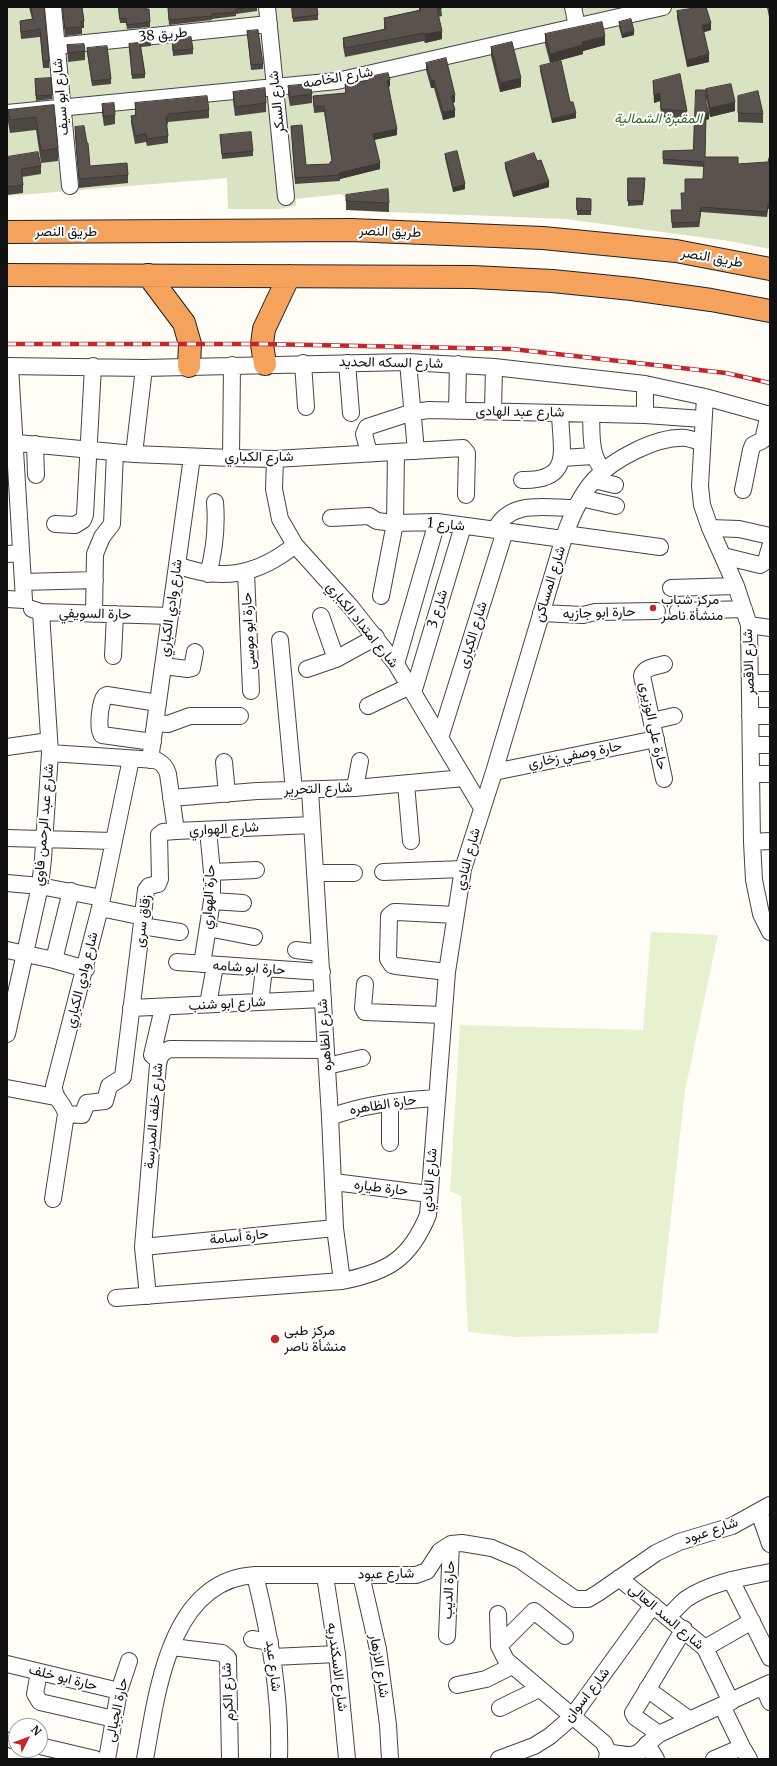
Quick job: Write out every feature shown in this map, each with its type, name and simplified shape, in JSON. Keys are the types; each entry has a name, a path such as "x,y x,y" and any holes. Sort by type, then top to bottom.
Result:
{"highway":[{"name":"طريق النصر","path":"9,235 351,230 543,238 676,251 770,269"},
{"path":"7,261 17,271 31,275"},
{"path":"7,275 473,277 552,281 632,289 770,311"},
{"path":"148,275 184,323 190,344 188,366"},
{"path":"265,364 262,344 264,329 289,276"}],"street":[{"name":"شارع ابو سيف","path":"53,7 61,108 70,186"},
{"name":"شارع السكر","path":"267,7 286,197"},
{"path":"574,7 577,26"},
{"name":"شارع الخاصه","path":"7,113 337,81 577,26 640,10 663,7"},
{"name":"طريق 38","path":"57,46 269,24"},
{"path":"408,362 416,451"},
{"name":"شارع السكه الحديد","path":"8,366 93,366 144,368 303,363 408,362 458,364 645,384 705,397 769,415"},
{"path":"303,363 306,407"},
{"path":"347,363 351,413"},
{"path":"457,411 458,364"},
{"path":"231,458 232,365"},
{"path":"7,599 24,600 23,582 14,553 8,366"},
{"path":"55,524 75,525 83,520 85,515 93,366"},
{"path":"493,412 494,367"},
{"path":"134,454 144,368"},
{"path":"645,384 645,415"},
{"name":"شارع الاقصر","path":"705,397 701,442 700,486 702,505 710,528 736,586 749,625 752,842 763,897 761,914 770,932"},
{"name":"شارع عبد الهادى","path":"369,453 364,434 367,428 413,412 429,410 645,415 703,419"},
{"path":"522,480 550,477 560,468 562,458 560,413"},
{"path":"591,414 593,456 598,464 599,476 616,485"},
{"path":"743,490 752,445 763,440 769,415"},
{"name":"شارع المساكن","path":"482,808 564,536 578,503 599,476 624,456 646,446 670,440 686,438 701,442"},
{"name":"شارع الكباري","path":"11,442 134,454 275,459 460,448 466,450 466,495"},
{"path":"35,444 36,475"},
{"path":"94,614 95,554 97,545 112,524 115,452"},
{"path":"381,596 395,523 396,453"},
{"path":"562,458 593,456"},
{"name":"شارع وادي الكباري","path":"150,760 192,457"},
{"name":"شارع امتداد الكباري","path":"275,459 274,489 280,519 295,545 376,637 396,664 482,808"},
{"path":"208,574 215,550 217,526 215,502"},
{"name":"شارع الكبارى","path":"440,738 500,531 502,518 519,508 578,503 616,506"},
{"name":"شارع 1","path":"331,518 369,516 377,521 395,523 437,522 500,531 564,536 660,547"},
{"path":"396,664 437,522"},
{"name":"شارع 3","path":"411,689 463,526"},
{"path":"710,528 739,529 770,536"},
{"path":"177,565 192,571 208,574 227,575 246,572 264,566 281,557 295,545"},
{"path":"723,556 760,564 766,561 770,547"},
{"name":"حارة ابو موسى","path":"246,572 252,691"},
{"path":"23,582 95,580"},
{"path":"671,588 736,586"},
{"name":"حارة السويفي","path":"24,600 30,608 41,612 170,616"},
{"path":"678,611 744,609"},
{"name":"حارة ابو جازيه","path":"541,613 583,615 595,612 657,611"},
{"name":"شارع عبد الرحمن فاوي","path":"7,1032 26,954 32,881 44,838 50,747 41,612"},
{"path":"114,656 115,614"},
{"path":"321,616 336,659"},
{"path":"749,625 770,628"},
{"path":"306,669 336,659 376,637"},
{"name":"شارع الظاهره","path":"280,640 302,790 312,825 322,972 336,1228 342,1281"},
{"path":"163,666 188,669 192,668 195,652"},
{"name":"حارة على الوزيرى","path":"664,664 647,669 642,674 664,779"},
{"path":"750,683 770,684"},
{"path":"368,706 411,689"},
{"path":"152,742 102,735 99,730 102,701 107,695 158,703"},
{"path":"155,723 172,723 190,716 240,716"},
{"path":"652,721 674,716"},
{"path":"750,716 770,716"},
{"name":"حارة وصفي زخاري","path":"494,772 656,739"},
{"name":"شارع الهواري","path":"8,743 50,747 131,759 156,760 162,763 166,768 176,831 312,825"},
{"path":"751,745 770,745"},
{"name":"شارع وادي الكباري","path":"55,1097 54,1086 86,968 131,759"},
{"path":"355,788 360,761"},
{"path":"224,762 227,794"},
{"path":"751,774 770,774"},
{"name":"شارع التحرير","path":"171,798 355,788 464,778"},
{"path":"406,784 411,841"},
{"name":"شارع النادي","path":"116,1298 342,1281 378,1272 395,1262 409,1249 420,1233 428,1215 447,972 463,869 482,808"},
{"name":"حارة الهواري","path":"208,830 212,872 212,901 208,928 208,1004"},
{"name":"زقاق سرى","path":"66,1114 82,1115 85,1105 89,1101 101,1103 105,1101 109,1086 123,1077 146,890 149,886 158,884 160,879 159,835 163,832 176,831"},
{"path":"7,838 113,841"},
{"path":"752,842 770,841"},
{"path":"383,872 463,869"},
{"path":"212,872 256,870"},
{"path":"315,873 354,873"},
{"path":"7,883 32,881 71,892 143,921 180,932"},
{"path":"54,960 71,892"},
{"path":"212,901 243,903"},
{"path":"447,972 396,966 389,962 389,916 394,912 455,915"},
{"path":"208,928 254,937"},
{"path":"7,950 86,968"},
{"path":"296,950 320,953"},
{"name":"حارة ابو شامه","path":"177,962 322,972"},
{"path":"260,1002 264,969"},
{"path":"365,984 363,1008 365,1012 443,1015"},
{"name":"شارع ابو شنب","path":"131,1008 163,1008 208,1004 323,999"},
{"path":"158,1060 152,1055 163,1008"},
{"name":"شارع خلف المدرسة","path":"148,1296 143,1247 158,1060 164,1051 170,1049 326,1050"},
{"path":"327,1066 362,1058"},
{"path":"7,1088 55,1097 64,1107 66,1114 53,1199"},
{"name":"حارة الظاهره","path":"330,1117 351,1109 390,1102 437,1098"},
{"path":"390,1102 390,1143"},
{"name":"حارة طياره","path":"334,1182 429,1194"},
{"name":"حارة أسامة","path":"143,1247 336,1228"},
{"path":"765,1509 770,1544"},
{"name":"شارع عبود","path":"145,1759 157,1691 172,1646 190,1612 204,1595 221,1583 242,1576 256,1575 416,1575 427,1571 440,1551 451,1544 462,1544 492,1548 520,1560 576,1598 588,1599 656,1553 679,1542 732,1526 765,1509"},
{"name":"حارة الديب","path":"447,1636 451,1544"},
{"path":"668,1617 686,1600 707,1587 731,1580 770,1572"},
{"name":"شارع عيد","path":"256,1575 271,1649 279,1721 279,1759"},
{"name":"شارع الازهار","path":"361,1575 378,1649 388,1725 390,1759"},
{"name":"شارع الاسكندريه","path":"325,1576 337,1654 347,1759"},
{"name":"شارع السد العالى","path":"619,1578 684,1629 705,1648 745,1753"},
{"path":"731,1580 770,1658"},
{"name":"شارع اسوان","path":"499,1759 534,1746 550,1736 572,1717 653,1605"},
{"path":"499,1646 534,1611 565,1636"},
{"path":"498,1614 499,1646 503,1656 512,1666 604,1743 608,1756 636,1755 653,1739 766,1685 770,1702"},
{"path":"705,1648 752,1621"},
{"path":"656,1759 653,1739 634,1715 634,1712 684,1629"},
{"path":"252,1639 271,1649 337,1654"},
{"name":"شارع الكرم","path":"172,1646 222,1653 228,1658 230,1759"},
{"name":"حارة الجبالى","path":"107,1759 119,1691 128,1662"},
{"name":"حارة ابو خلف","path":"7,1664 119,1691"},
{"path":"457,1685 486,1679 512,1666"},
{"path":"39,1672 35,1694 40,1702 114,1720"},
{"path":"500,1708 539,1689"},
{"path":"647,1689 690,1720"},
{"path":"48,1748 95,1759"},
{"path":"714,1759 745,1753"}],"green space":[{"name":"المقبرة الشمالية","path":"7,7 770,7 770,249 729,241 566,219 365,211 341,194 296,199 296,206 280,209 228,209 227,178 7,196"},
{"path":"651,932 718,935 685,1090 658,1333 516,1337 468,1332 461,1196 450,1191 460,1025 643,1030"}],"building":[{"path":"31,7 44,7 49,61 43,61 40,29 21,32 20,21 33,19"},
{"path":"63,7 82,7 84,21 81,21 82,27 65,28"},
{"path":"119,7 146,7 146,9 149,9 150,22 127,25 126,18 120,19"},
{"path":"250,7 236,9 236,12 212,14 212,16 169,20 168,8"},
{"path":"292,7 317,7 318,15 293,18"},
{"path":"420,7 442,8 437,9 442,31 345,48 343,38 386,29 384,18 421,10"},
{"path":"706,7 711,23 702,25 709,54 687,60 677,11"},
{"path":"631,19 634,31 622,34 619,22"},
{"path":"602,22 605,36 582,42 583,45 550,54 545,34"},
{"path":"258,30 263,64 251,65 247,31"},
{"path":"191,37 193,49 173,51 172,39"},
{"path":"151,41 140,43 145,74 132,75 129,44"},
{"path":"512,42 521,78 500,83 491,47"},
{"path":"84,44 85,51 68,53 67,45"},
{"path":"107,46 111,79 92,81 87,48"},
{"path":"446,58 455,95 451,96 455,110 443,112 434,80 431,81 426,63"},
{"path":"561,61 570,102 573,102 576,113 552,119 540,66"},
{"path":"388,73 390,80 387,81 397,129 373,134 380,163 339,173 340,175 295,178 291,126 302,125 306,165 330,164 332,161 324,106 314,107 313,96 346,93 345,84 369,80 369,77"},
{"path":"680,74 687,111 661,109 660,93 654,95 653,81"},
{"path":"51,78 52,95 36,96 35,79"},
{"path":"310,84 312,94 290,97 288,86"},
{"path":"731,84 735,102 710,108 706,89"},
{"path":"265,88 266,103 235,107 233,92"},
{"path":"696,90 706,90 706,103 709,114 706,114 705,157 738,157 738,164 768,162 770,158 770,204 768,204 767,212 701,207 699,222 672,223 671,210 682,210 681,193 685,193 685,179 703,179 704,162 663,159 663,151 693,150"},
{"path":"758,91 763,114 738,113 738,96"},
{"path":"207,96 209,110 168,114 168,117 166,117 168,136 147,139 146,134 135,136 131,116 136,115 135,103"},
{"path":"114,103 115,115 104,117 102,104"},
{"path":"54,105 58,148 41,151 36,117 10,120 8,110"},
{"path":"84,126 88,143 90,166 127,163 128,175 79,179 75,127"},
{"path":"251,132 253,151 222,154 220,135"},
{"path":"457,151 465,184 453,188 445,154"},
{"path":"38,152 41,166 21,169 23,185 7,187 7,157"},
{"path":"534,153 537,161 541,160 549,182 513,192 505,163"},
{"path":"628,178 645,178 643,201 628,201"},
{"path":"388,189 389,203 346,201 346,195"},
{"path":"577,198 591,199 591,211 577,210"}],"railway":[{"path":"7,344 262,344 512,349 726,373 770,383"}],"place":[{"name":"مركز شباب منشأة ناصر","path":"653,608"},
{"name":"مركز طبى منشأة ناصر","path":"275,1339"}]}
